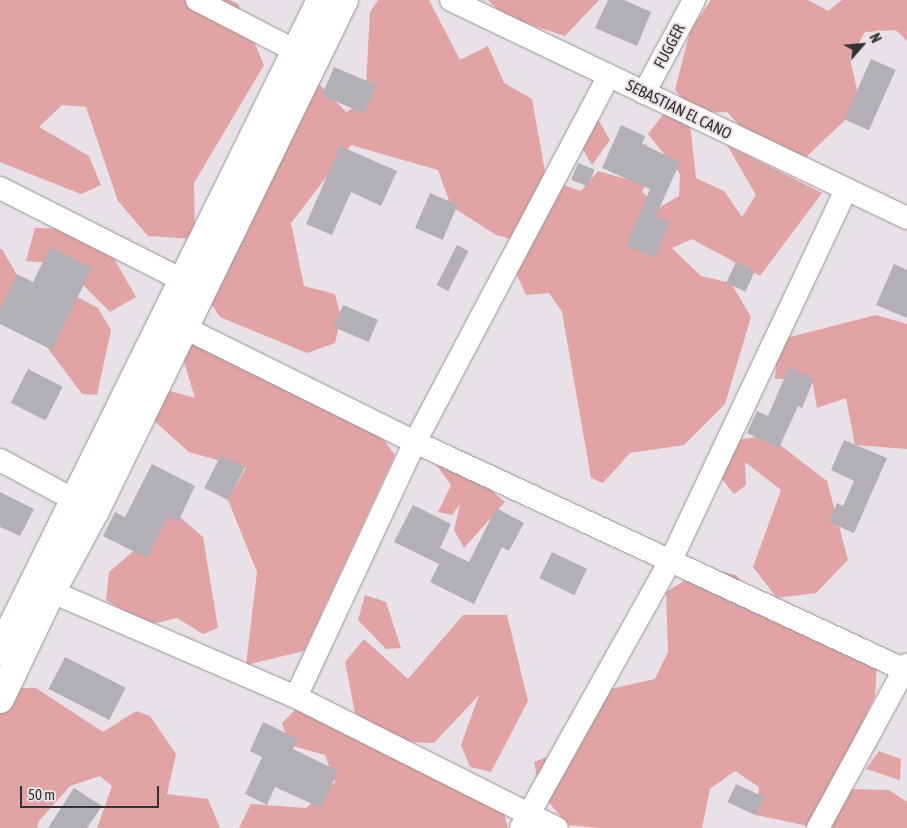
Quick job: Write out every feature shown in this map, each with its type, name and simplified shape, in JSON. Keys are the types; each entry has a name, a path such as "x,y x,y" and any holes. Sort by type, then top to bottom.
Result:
{"main road":[{"path":"84,505 182,280 320,0"},
{"path":"0,699 42,588 84,505 184,328 344,0"},
{"path":"0,651 42,588"}],"street":[{"path":"197,0 296,51"},
{"name":"SEBASTIAN EL CANO","path":"451,0 907,218"},
{"name":"FUGGER","path":"644,92 694,0"},
{"path":"296,697 415,442 609,76"},
{"path":"0,188 182,280"},
{"path":"524,821 671,560 846,189"},
{"path":"184,328 415,442 906,669 818,828"},
{"path":"0,460 84,505"},
{"path":"42,588 296,697 524,821 557,828"}],"shaded area":[{"path":"0,0 230,0 238,4 264,65 194,183 195,239 148,236 118,201 86,107 62,105 39,127 89,156 101,185 81,194 0,162"},
{"path":"378,0 429,0 460,60 488,46 504,83 532,99 546,177 519,241 496,235 451,206 438,170 351,145 291,223 304,286 335,294 341,318 335,343 307,353 220,317 199,286 314,79 346,112 365,101 370,12"},
{"path":"488,0 599,0 565,36 504,16"},
{"path":"711,0 808,0 828,11 842,0 907,0 907,41 896,30 865,32 850,58 857,90 845,120 803,160 771,159 727,112 695,113 675,90 690,31"},
{"path":"666,111 689,115 696,178 724,191 742,217 756,195 727,145 822,193 760,276 692,239 672,248 701,276 731,283 751,317 725,404 684,445 630,453 603,483 591,478 562,312 549,293 526,295 516,273 564,185 581,191 598,171 626,179 645,143 657,161 642,192 660,207 679,196 680,174 648,134"},
{"path":"596,116 610,140 592,165 573,133"},
{"path":"35,228 83,229 104,241 136,297 110,312 62,264 26,261"},
{"path":"0,249 2,249 22,284 0,318"},
{"path":"60,288 98,308 111,330 97,395 82,394 43,342"},
{"path":"876,315 907,324 907,449 855,445 846,398 817,408 812,379 775,379 778,340"},
{"path":"188,331 357,404 395,455 304,651 246,665 257,572 228,500 246,468 189,452 142,410 153,386 195,398 178,342"},
{"path":"767,435 827,481 848,560 816,593 777,598 753,567 781,490 745,462 746,485 734,494 712,467 728,442"},
{"path":"446,445 469,454 475,477 505,502 464,548 454,530 460,504 452,515 438,512 451,485 433,460"},
{"path":"167,506 203,537 218,628 203,634 177,618 148,625 106,600 109,572 143,543"},
{"path":"705,568 736,575 769,613 861,636 877,664 875,696 813,827 756,815 759,787 735,771 710,789 702,828 600,828 568,825 540,792 534,762 571,748 597,692 655,679 668,652 666,592"},
{"path":"365,595 386,602 401,648 386,649 358,620"},
{"path":"463,615 507,615 528,701 491,772 470,767 461,745 479,695 434,743 402,742 355,713 345,662 364,639 408,679"},
{"path":"0,688 36,688 103,732 136,711 150,716 176,754 167,794 208,799 220,828 97,828 112,786 100,776 70,786 39,821 37,828 0,828"},
{"path":"298,707 504,813 508,828 239,828 251,804 306,808 335,782 325,755 289,745 282,723"},
{"path":"879,751 901,759 900,780 866,769"},
{"path":"848,789 889,790 907,802 907,828 819,828"}],"building":[{"path":"608,0 624,0 651,12 637,46 595,28"},
{"path":"871,59 896,70 869,130 844,119"},
{"path":"334,67 376,85 364,114 322,96"},
{"path":"621,125 645,136 642,144 680,162 656,216 670,222 655,258 626,245 650,189 602,168"},
{"path":"340,146 397,171 381,206 351,192 332,235 306,224"},
{"path":"578,163 595,170 588,186 571,180"},
{"path":"430,193 458,205 443,240 415,228"},
{"path":"457,245 469,251 448,291 437,285"},
{"path":"50,247 92,268 52,350 0,324 0,309 17,274 33,282"},
{"path":"736,262 755,271 745,292 726,283"},
{"path":"894,264 907,270 907,318 876,305"},
{"path":"343,305 378,320 369,342 334,327"},
{"path":"789,367 814,379 802,408 798,406 779,448 747,433 757,411 768,416"},
{"path":"28,369 63,387 45,421 11,403"},
{"path":"844,440 887,458 854,533 829,522 837,503 843,506 854,481 831,470"},
{"path":"221,455 245,467 228,500 204,488"},
{"path":"152,464 195,486 178,522 168,517 147,558 103,536 115,512 125,517"},
{"path":"0,492 34,509 20,536 0,527"},
{"path":"413,505 451,524 440,548 469,562 496,508 524,523 509,551 502,547 474,604 430,582 439,564 394,542"},
{"path":"552,552 587,569 574,595 539,578"},
{"path":"65,657 126,688 109,720 49,689"},
{"path":"263,722 298,739 293,749 338,771 321,808 275,787 267,805 245,794 262,757 250,751"},
{"path":"736,784 764,797 756,815 728,802"},
{"path":"74,788 102,806 87,828 48,828"}]}
